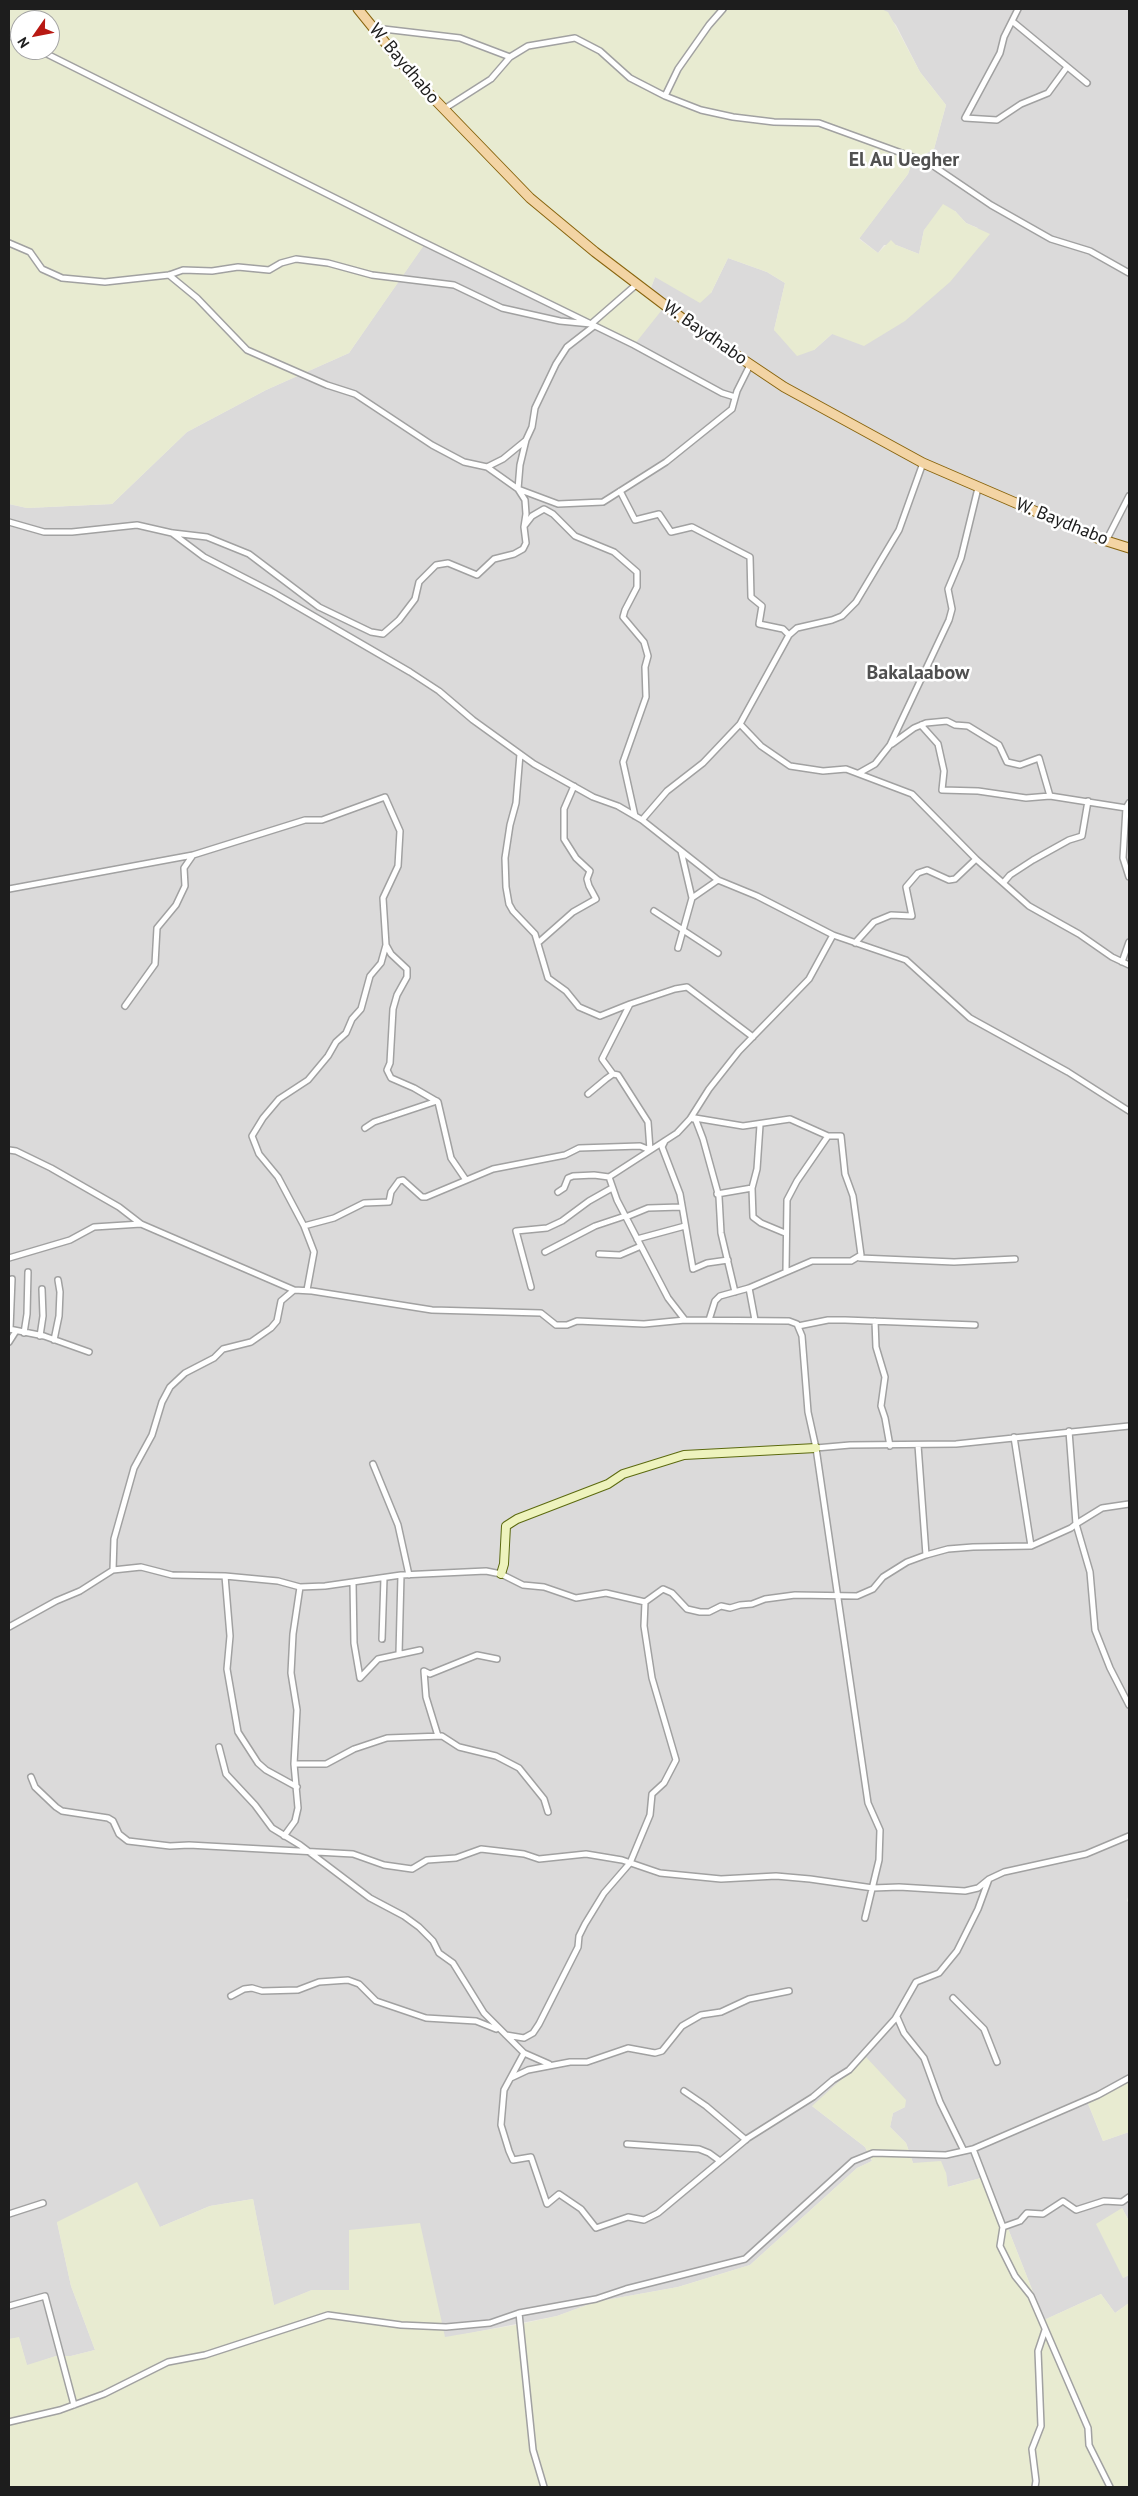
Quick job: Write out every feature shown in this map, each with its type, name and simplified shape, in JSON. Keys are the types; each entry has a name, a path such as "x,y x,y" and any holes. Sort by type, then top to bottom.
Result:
{"main road":[{"name":"W. Baydhabo","path":"358,9 444,110 530,198 595,252 686,322 784,387 923,463 1106,541 1129,548"}],"street":[{"path":"666,96 678,69 708,25 723,9"},
{"path":"1018,9 1004,37 1000,53 965,118 997,120 1021,104 1048,93 1067,68"},
{"path":"1012,21 1087,83"},
{"path":"373,28 460,38 510,57"},
{"path":"444,110 491,79 510,57 528,46 575,38 600,51 630,78 666,96 701,110 733,117 774,122 819,123 929,163 992,205 1051,239 1090,251 1129,273"},
{"path":"59,60 634,345 722,393 735,397"},
{"path":"9,243 30,252 42,269 62,278 105,282 169,275 183,270 212,271 238,267 269,270 296,258 328,263 372,275 454,285 502,308 560,321 592,325"},
{"path":"169,275 197,298 247,350 327,385 355,394 432,446 464,462 487,467 518,489 558,504"},
{"path":"9,522 44,532 72,532 137,525 172,533 207,537 249,554 319,607 371,632 383,634 399,620 414,599 419,582 436,565 448,563 477,574 494,558 514,554 523,549 526,543 524,527 526,514 524,500 518,489 520,465 526,440 532,427 535,408 556,364 567,347 637,284"},
{"path":"524,527 532,516 558,504 603,502 666,462 732,409 735,397 750,365"},
{"path":"487,467 503,459 526,440"},
{"path":"642,820 667,791 703,763 740,724 788,635 797,628 842,616 856,602 899,530 923,463"},
{"path":"859,773 875,764 890,745 949,620 952,609 948,589 961,558 978,488"},
{"path":"620,491 635,520 658,514 671,532 692,527 750,557 750,597 762,606 759,624 782,629 788,635"},
{"path":"1106,541 1129,496"},
{"path":"544,509 553,514 575,536 614,552 637,572 637,587 623,618 644,642 648,656 645,667 646,697 623,762 635,816"},
{"path":"172,533 204,557 274,593 439,690 474,720 520,754 593,797 618,806 642,820 718,880 757,896 833,935 906,960 970,1018 1013,1044 1068,1072 1129,1111"},
{"path":"890,745 921,725 937,721 968,726 999,745 1007,762 1020,765 1039,758 1050,796"},
{"path":"740,724 761,746 790,766 823,771 846,769 912,794 976,859 1004,882 1028,906 1043,916 1079,934 1093,946 1129,965"},
{"path":"921,725 938,744 944,771 942,790 978,791 1026,798 1050,796 1126,808"},
{"path":"520,754 516,803 510,825 505,858 506,887 513,911 535,934 539,942 548,978 566,991 580,1007 600,1016 630,1004 687,987 753,1037"},
{"path":"539,942 573,912 596,899 587,879 590,871 576,858 564,839 564,810 574,786"},
{"path":"9,889 193,855 305,820 322,820 385,797 400,831 398,866 383,898 386,945 381,963 367,984 361,1009 352,1019 346,1033 336,1042 328,1056 308,1080 280,1099 262,1118 252,1136 258,1154 278,1177 304,1226 314,1252 307,1290"},
{"path":"1004,882 1010,874 1069,840 1082,836 1088,801"},
{"path":"1129,802 1126,808 1123,858 1129,877"},
{"path":"678,948 692,898 681,851"},
{"path":"125,1006 155,964 157,928 176,905 186,886 184,868 193,855"},
{"path":"855,943 874,922 891,915 912,916 906,887 918,873 927,870 949,880 955,879 976,859"},
{"path":"692,898 718,880"},
{"path":"654,911 718,953"},
{"path":"558,1192 564,1188 568,1178 573,1176 594,1175 609,1177 677,1133 693,1118 709,1089 739,1051 809,979 833,935"},
{"path":"1122,962 1129,942"},
{"path":"386,945 391,954 407,970 407,977 397,995 393,1009 388,1075 437,1101 451,1158 466,1180"},
{"path":"630,1004 602,1059 614,1074 618,1075 648,1122 650,1150"},
{"path":"588,1094 614,1074"},
{"path":"365,1128 374,1122 437,1101"},
{"path":"693,1118 742,1126 790,1119 828,1136 841,1136 845,1174 853,1196 860,1258"},
{"path":"693,1118 717,1194 721,1233 735,1292"},
{"path":"760,1124 757,1169 752,1188 753,1217 761,1223 786,1232"},
{"path":"786,1271 787,1200 797,1181 828,1136"},
{"path":"666,1139 662,1147 675,1176 680,1194 693,1269 707,1263 728,1260"},
{"path":"304,1226 334,1218 364,1203 386,1203 399,1181 403,1180 422,1197 426,1197 493,1169 564,1155 586,1147 640,1146 650,1150"},
{"path":"9,1150 16,1151 51,1168 119,1207 142,1224 294,1290 307,1290 432,1310 541,1312 556,1325 567,1325 577,1321 644,1324 685,1320 789,1321 798,1326 828,1320 975,1325"},
{"path":"609,1177 625,1216 668,1298 685,1320"},
{"path":"531,1288 516,1231 547,1228 562,1221 589,1201 612,1188"},
{"path":"717,1194 752,1188"},
{"path":"544,1252 595,1226 648,1208 681,1207"},
{"path":"9,1258 70,1240 94,1226 142,1224"},
{"path":"637,1239 685,1226"},
{"path":"598,1254 620,1255 641,1246"},
{"path":"709,1320 717,1298 749,1288 812,1261 834,1263 860,1258 954,1262 1015,1259"},
{"path":"24,1333 28,1314 28,1272"},
{"path":"12,1279 9,1329 54,1340 89,1352"},
{"path":"54,1340 59,1316 60,1292 58,1280"},
{"path":"749,1288 755,1320"},
{"path":"40,1336 43,1316 42,1290"},
{"path":"113,1570 114,1539 134,1468 152,1435 162,1402 170,1387 185,1373 214,1358 223,1349 251,1342 267,1332 277,1321 281,1301 294,1290"},
{"path":"875,1321 876,1347 885,1377 881,1406 890,1446"},
{"path":"798,1326 805,1354 808,1412 816,1448 868,1803 880,1830 879,1860 865,1918"},
{"path":"9,1342 16,1331"},
{"path":"501,1574 504,1564 506,1526 517,1519 608,1484 623,1474 684,1455 850,1445 956,1444 1129,1426"},
{"path":"1069,1431 1076,1524 1090,1572 1095,1630 1110,1668 1129,1705"},
{"path":"1014,1437 1031,1546"},
{"path":"918,1445 926,1555"},
{"path":"373,1464 398,1525 410,1575"},
{"path":"9,1627 56,1601 80,1591 113,1570 141,1567 172,1575 225,1576 278,1581 300,1587 401,1575 486,1571 501,1574 523,1585 544,1587 576,1598 606,1593 645,1602 663,1589 672,1593 687,1609 700,1612 709,1612 721,1606 730,1608 765,1599 795,1595 857,1596 873,1589 882,1577 907,1562 926,1555 948,1549 1031,1546 1043,1542 1102,1508 1129,1504"},
{"path":"400,1654 401,1575"},
{"path":"225,1576 230,1636 226,1669 238,1732 258,1763 266,1770 297,1787"},
{"path":"382,1639 384,1578"},
{"path":"353,1582 354,1643 360,1678 378,1659 420,1650"},
{"path":"284,1836 295,1821 298,1808 294,1764 297,1710 291,1673 293,1634 300,1587"},
{"path":"231,1996 244,1989 252,1988 262,1992 298,1990 319,1982 348,1980 359,1984 376,2000 426,2018 476,2021 493,2027 504,2034 524,2038 533,2032 547,2010 565,1970 578,1947 579,1936 585,1924 604,1893 630,1863 650,1815 652,1794 664,1784 676,1760 652,1678 644,1626 645,1602"},
{"path":"438,1736 426,1697 424,1671 430,1674 477,1655 497,1659"},
{"path":"294,1764 326,1764 354,1748 387,1738 442,1736 459,1747 496,1756 519,1768 544,1799 548,1812"},
{"path":"219,1747 228,1777 255,1805 272,1828 310,1853 370,1898 404,1916 419,1927 433,1941 439,1952 453,1963 484,2013 524,2053 544,2063 587,2062 628,2048 655,2053 662,2051 682,2026 700,2015 721,2012 750,1999 789,1991"},
{"path":"31,1777 36,1787 62,1811 108,1818 113,1821 119,1834 128,1841 170,1846 277,1849 310,1853 352,1854 384,1865 412,1869 427,1860 456,1858 482,1849 524,1854 539,1859 586,1854 630,1863 660,1873 721,1879 776,1876 873,1888 899,1886 965,1891 978,1888 989,1879 1004,1872 1086,1854 1129,1836"},
{"path":"524,2053 504,2090 501,2125 513,2160 531,2157 547,2204 559,2194 581,2209 596,2228 628,2218 644,2220 658,2213 746,2140 813,2097 832,2080 849,2070 897,2017 916,1982 939,1973 964,1940 989,1879"},
{"path":"953,1998 984,2029 997,2062"},
{"path":"897,2017 904,2033 924,2058 940,2102 964,2151"},
{"path":"511,2079 520,2072 552,2064"},
{"path":"9,2422 104,2394 168,2362 205,2355 328,2315 401,2325 446,2327 490,2323 519,2313 596,2299 626,2289 745,2259 853,2161 872,2153 946,2155 974,2149 1098,2095 1129,2078"},
{"path":"684,2092 706,2106 746,2140"},
{"path":"627,2144 699,2149 720,2161"},
{"path":"974,2149 1003,2227 1000,2246 1015,2276 1031,2296 1088,2428 1089,2445 1110,2487"},
{"path":"1003,2227 1020,2221 1028,2212 1043,2214 1063,2201 1076,2210 1104,2202 1122,2202 1129,2197"},
{"path":"9,2214 43,2203"},
{"path":"9,2306 45,2296 74,2404"},
{"path":"519,2313 533,2450 544,2487"},
{"path":"1035,2487 1032,2449 1041,2426 1038,2351 1045,2330"}],"shaded area":[{"path":"881,9 1129,9 1129,1893 1127,1901 1129,1903 1129,2074 1087,2101 1103,2141 1129,2132 1129,2221 1122,2208 1123,2278 1129,2275 1129,2303 1115,2313 1101,2294 1044,2320 1009,2231 981,2178 947,2187 946,2173 913,2163 906,2143 890,2127 893,2113 905,2107 812,2106 865,2147 872,2161 857,2168 750,2265 678,2287 595,2302 557,2316 445,2338 349,2290 312,2290 274,2306 253,2199 210,2206 160,2227 57,2222 71,2286 95,2350 71,2356 56,2356 27,2366 19,2338 9,2339 9,504 27,508 112,504 187,432 266,390 349,353 427,240 589,323 649,293 655,277 711,293 728,258 767,272 785,283 774,330 814,350 832,334 978,228 966,223 955,211 924,230 919,254 896,245 884,245 878,253 859,238 908,174 912,162 934,149 946,105 920,72 896,25"}],"green space":[{"path":"9,9 881,9 888,12 920,72 946,105 934,149 912,162 908,174 859,239 878,253 891,240 896,245 919,254 924,230 943,204 955,211 966,223 990,234 950,282 905,321 864,346 832,334 814,350 797,356 774,330 785,283 767,272 728,258 711,293 700,303 655,277 649,293 665,306 634,345 427,241 349,353 266,390 187,432 112,504 27,508 9,504"},
{"path":"866,2057 906,2100 905,2107 893,2113 890,2127 906,2143 913,2163 941,2161 946,2173 948,2187 981,2178 1009,2231 1044,2320 1101,2294 1115,2313 1129,2303 1129,2487 9,2487 9,2339 19,2337 27,2365 56,2356 71,2356 95,2350 71,2286 57,2222 137,2182 160,2227 210,2206 253,2199 274,2305 312,2290 349,2290 349,2230 420,2223 445,2337 516,2325 557,2316 595,2302 678,2287 750,2265 857,2168 872,2161 865,2147 812,2106"},
{"path":"1129,2074 1129,2132 1103,2141 1087,2101"},
{"path":"1122,2208 1129,2221 1129,2275 1123,2278 1096,2224"}],"district":[{"name":"El Au Uegher","path":"904,160"},
{"name":"Bakalaabow","path":"918,673"}]}
